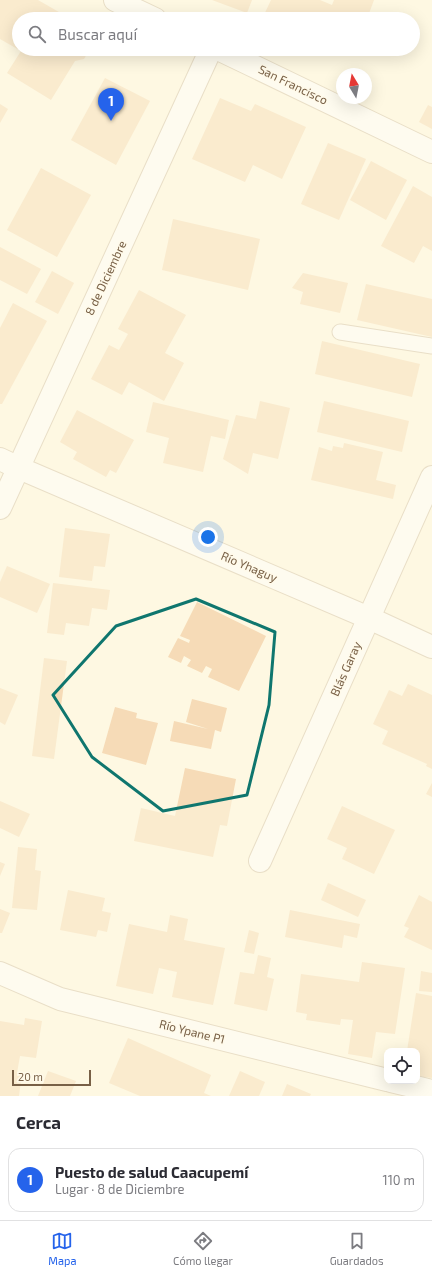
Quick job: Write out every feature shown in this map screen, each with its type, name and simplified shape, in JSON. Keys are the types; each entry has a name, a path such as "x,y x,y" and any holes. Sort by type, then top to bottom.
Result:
{"street":[{"path":"115,0 140,12"},
{"name":"8 de Diciembre","path":"0,508 9,463 208,56"},
{"name":"San Francisco","path":"233,56 432,152"},
{"name":"Río Yhaguy","path":"9,463 369,618 432,648"},
{"name":"Blás Garay","path":"260,861 432,477"},
{"name":"Río Ypane P1","path":"0,973 60,999 384,1079"},
{"path":"403,1084 432,1091"}],"lane":[{"path":"340,332 432,346"}],"highlighted area":[{"path":"196,599 275,632 269,705 247,795 163,811 92,757 53,695 116,626"}],"building":[{"path":"0,0 38,0 59,12 12,12 12,46 0,39"},
{"path":"212,0 252,0 247,12"},
{"path":"271,0 320,0 332,5 334,0 374,0 370,12 265,12"},
{"path":"18,56 86,56 84,59 75,61 51,100 7,73"},
{"path":"105,78 150,101 116,165 71,140"},
{"path":"220,98 251,111 255,104 306,127 282,179 253,165 245,182 192,159"},
{"path":"0,104 8,109 0,123"},
{"path":"428,105 432,107 432,129 419,122"},
{"path":"328,143 366,159 339,220 301,204"},
{"path":"371,161 407,180 386,220 350,200"},
{"path":"41,168 91,195 57,257 7,230"},
{"path":"413,186 432,197 432,251 423,246 414,263 381,246"},
{"path":"173,219 260,239 248,290 162,270"},
{"path":"0,247 41,269 27,294 0,280"},
{"path":"52,271 74,283 58,314 35,302"},
{"path":"303,273 348,283 340,313 300,304 303,292 292,288"},
{"path":"366,284 432,299 432,337 357,320"},
{"path":"139,290 186,315 165,353 184,363 164,401 129,382 122,395 91,379 109,345 119,350 128,334 118,329"},
{"path":"13,303 47,321 2,404 0,404 0,328"},
{"path":"322,341 420,364 412,397 315,374"},
{"path":"260,401 290,408 278,459 253,453 248,474 223,459 236,415 256,419"},
{"path":"324,401 409,421 402,452 317,432"},
{"path":"153,402 229,420 225,439 211,436 203,472 163,463 169,438 146,432"},
{"path":"77,410 134,440 116,473 110,470 106,477 73,459 77,452 60,442"},
{"path":"344,443 383,452 376,480 396,485 393,499 311,480 319,447 332,451 333,446 343,448"},
{"path":"65,528 110,534 105,567 94,566 92,581 59,577"},
{"path":"7,566 50,584 37,613 0,597 0,582"},
{"path":"53,583 110,590 107,610 92,608 89,626 66,623 64,635 47,633"},
{"path":"197,602 266,636 239,691 208,677 212,669 206,666 202,673 187,666 191,660 184,656 181,663 168,657 178,638 189,643 190,640 180,636"},
{"path":"44,658 67,661 54,759 32,756"},
{"path":"408,684 432,695 432,769 426,766 427,764 382,744 388,731 373,724 389,690 402,696"},
{"path":"0,688 18,695 5,725 0,722"},
{"path":"192,699 227,708 221,732 215,730 211,749 170,741 174,721 208,729 186,722"},
{"path":"115,707 137,713 136,718 158,723 146,765 102,753"},
{"path":"185,768 236,779 227,826 220,825 213,857 134,841 141,808 175,816"},
{"path":"432,783 432,797 426,794"},
{"path":"0,801 30,814 19,837 0,828"},
{"path":"342,806 395,830 374,874 342,859 347,848 327,839"},
{"path":"18,847 37,849 35,870 41,871 37,910 12,908"},
{"path":"0,862 5,864 0,876"},
{"path":"328,883 366,900 358,917 321,900"},
{"path":"68,890 105,898 102,911 111,913 107,932 98,930 96,937 60,930"},
{"path":"419,895 432,902 432,950 404,937 409,928 404,926"},
{"path":"0,909 10,913 2,933 0,933"},
{"path":"290,910 360,924 357,938 344,935 342,948 285,937"},
{"path":"170,915 188,919 184,940 225,948 213,1005 172,997 177,972 159,968 153,994 116,986 129,924 167,932"},
{"path":"249,930 259,933 254,954 244,952"},
{"path":"258,955 271,958 267,977 274,979 267,1011 234,1004 240,972 254,974"},
{"path":"362,962 405,968 395,1034 376,1032 372,1058 348,1054 353,1020 341,1019 340,1025 306,1020 307,1014 296,1012 301,974 359,982"},
{"path":"421,971 432,973 432,992 419,991"},
{"path":"416,993 432,996 432,1078 420,1076 420,1048 407,1048"},
{"path":"25,1018 42,1021 36,1058 20,1056 17,1073 22,1073 19,1096 0,1096 0,1021 24,1025"},
{"path":"128,1038 211,1075 204,1093 211,1096 140,1096 109,1083"},
{"path":"48,1071 76,1081 70,1096 38,1096"},
{"path":"240,1071 265,1082 259,1096 229,1096"},
{"path":"287,1084 311,1094 310,1096 282,1096"}],"place":[{"name":"Puesto de salud Caacupemí","path":"111,121"}]}
